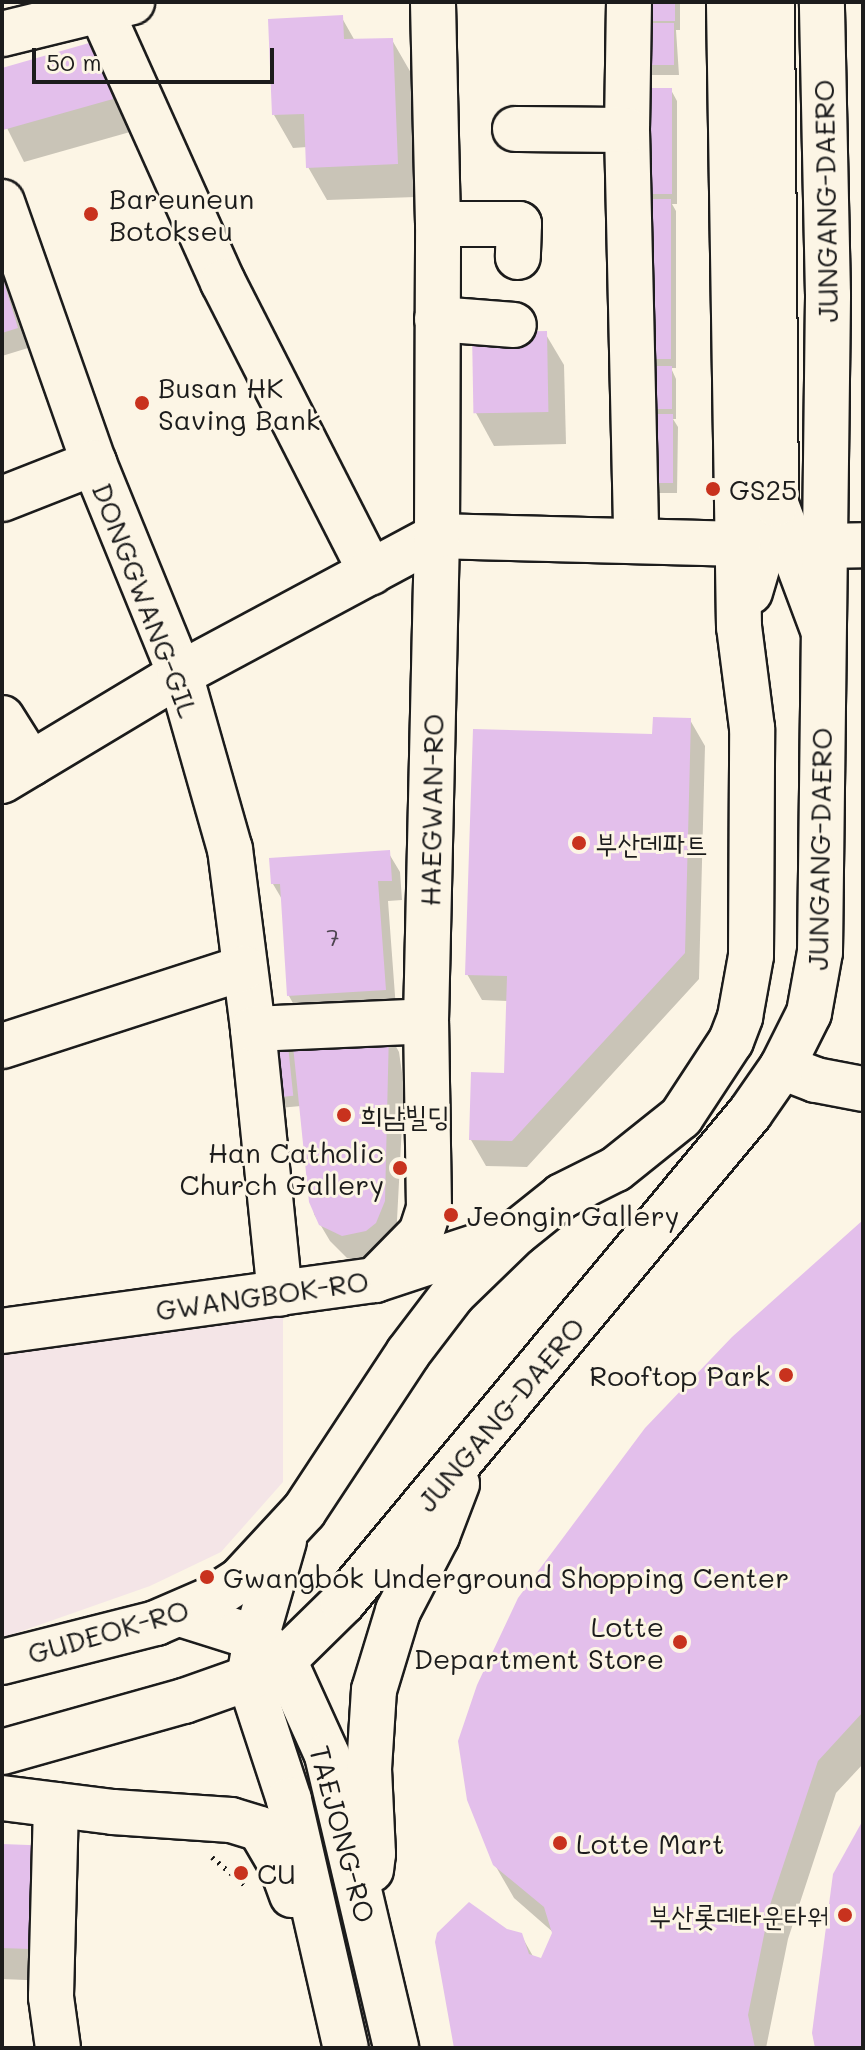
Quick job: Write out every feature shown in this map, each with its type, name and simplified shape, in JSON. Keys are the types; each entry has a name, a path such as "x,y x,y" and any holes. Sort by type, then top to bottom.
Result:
{"main road":[{"name":"HAEGWAN-RO","path":"375,1280 421,1233 429,1209 426,1021 437,536 438,224 433,2"},
{"path":"629,2 627,130 636,539"},
{"path":"263,1659 285,1535 408,1353 453,1294 516,1233 562,1196 616,1169 681,1117 731,1041 740,1017 751,956 752,728 739,627 729,2"},
{"path":"739,627 776,504 772,2"},
{"name":"JUNGANG-DAERO","path":"263,1659 343,1602 750,1113 782,1067 809,1013 820,952 823,632 844,545 828,295 822,2"},
{"path":"2,34 109,4 223,282 371,573"},
{"path":"515,129 627,130"},
{"name":"DONGGWANG-GIL","path":"2,202 94,463 180,674 230,849 253,1029 280,1294"},
{"path":"438,224 519,224 518,257"},
{"path":"437,319 514,325"},
{"path":"2,499 94,463"},
{"path":"776,504 823,632"},
{"path":"2,718 16,772 180,674 437,536 739,544"},
{"path":"2,1046 244,968"},
{"path":"253,1029 426,1021"},
{"path":"782,1067 816,1080 863,1089"},
{"name":"GWANGBOK-RO","path":"2,1331 375,1280 516,1233"},
{"path":"364,1912 373,1854 369,1769 374,1690 398,1611 437,1536 468,1452"},
{"name":"GUDEOK-RO","path":"2,1662 180,1614 240,1580 285,1535"},
{"path":"180,1614 263,1659"},
{"path":"2,1752 184,1701 263,1659"},
{"name":"TAEJONG-RO","path":"263,1659 327,1755 396,2048"},
{"name":"TAEJONG-RO","path":"263,1659 289,1800 346,2048"},
{"path":"2,1798 231,1820 260,1829 281,1865 296,1906 327,1958"},
{"path":"56,1805 51,1997 58,2048"}],"shaded area":[{"path":"283,1297 283,1482 221,1552 150,1586 2,1638 2,1331"}],"building":[{"path":"644,2 675,2 675,21 644,21"},
{"path":"343,15 344,39 393,38 398,164 306,168 304,114 272,115 268,19"},
{"path":"644,23 674,23 674,65 644,65"},
{"path":"96,41 113,99 3,130 2,68"},
{"path":"640,88 672,88 672,194 640,194"},
{"path":"640,199 671,199 671,359 640,359"},
{"path":"2,276 18,328 2,333"},
{"path":"547,331 548,412 473,413 472,332"},
{"path":"641,366 672,366 672,409 641,409"},
{"path":"641,414 673,414 673,483 641,483"},
{"name":"부산데파트","path":"653,717 691,718 685,953 512,1141 469,1140 471,1072 504,1073 507,976 465,975 473,729 652,734"},
{"path":"390,850 392,881 378,881 386,990 287,996 280,884 271,884 269,858"},
{"name":"희남빌딩","path":"389,1030 385,1201 376,1223 366,1231 342,1236 319,1225 309,1202 292,1036"},
{"path":"287,1036 293,1096 271,1098 265,1038"},
{"name":"Lotte Department Store","path":"863,1220 863,1712 818,1761 770,1905 748,2015 755,2048 454,2048 435,1942 437,1933 469,1902 507,1929 522,1933 529,1954 541,1958 552,1933 544,1907 493,1865 467,1800 458,1741 477,1685 518,1598 645,1428 732,1337"},
{"name":"부산롯데타운타워","path":"863,1820 863,2048 815,2048 812,2033 833,1874"},
{"path":"2,1844 35,1845 31,1949 2,1948"}],"place":[{"name":"Bareuneun Botokseu","path":"91,214"},
{"name":"Busan HK Saving Bank","path":"142,403"},
{"name":"GS25","path":"713,489"},
{"name":"부산데파트","path":"579,843"},
{"name":"희남빌딩","path":"344,1115"},
{"name":"Han Catholic Church Gallery","path":"400,1168"},
{"name":"Jeongin Gallery","path":"451,1215"},
{"name":"Rooftop Park","path":"786,1375"},
{"name":"Gwangbok Underground Shopping Center","path":"207,1577"},
{"name":"Lotte Department Store","path":"680,1642"},
{"name":"Lotte Mart","path":"560,1843"},
{"name":"CU","path":"241,1873"},
{"name":"부산롯데타운타워","path":"845,1915"}]}
